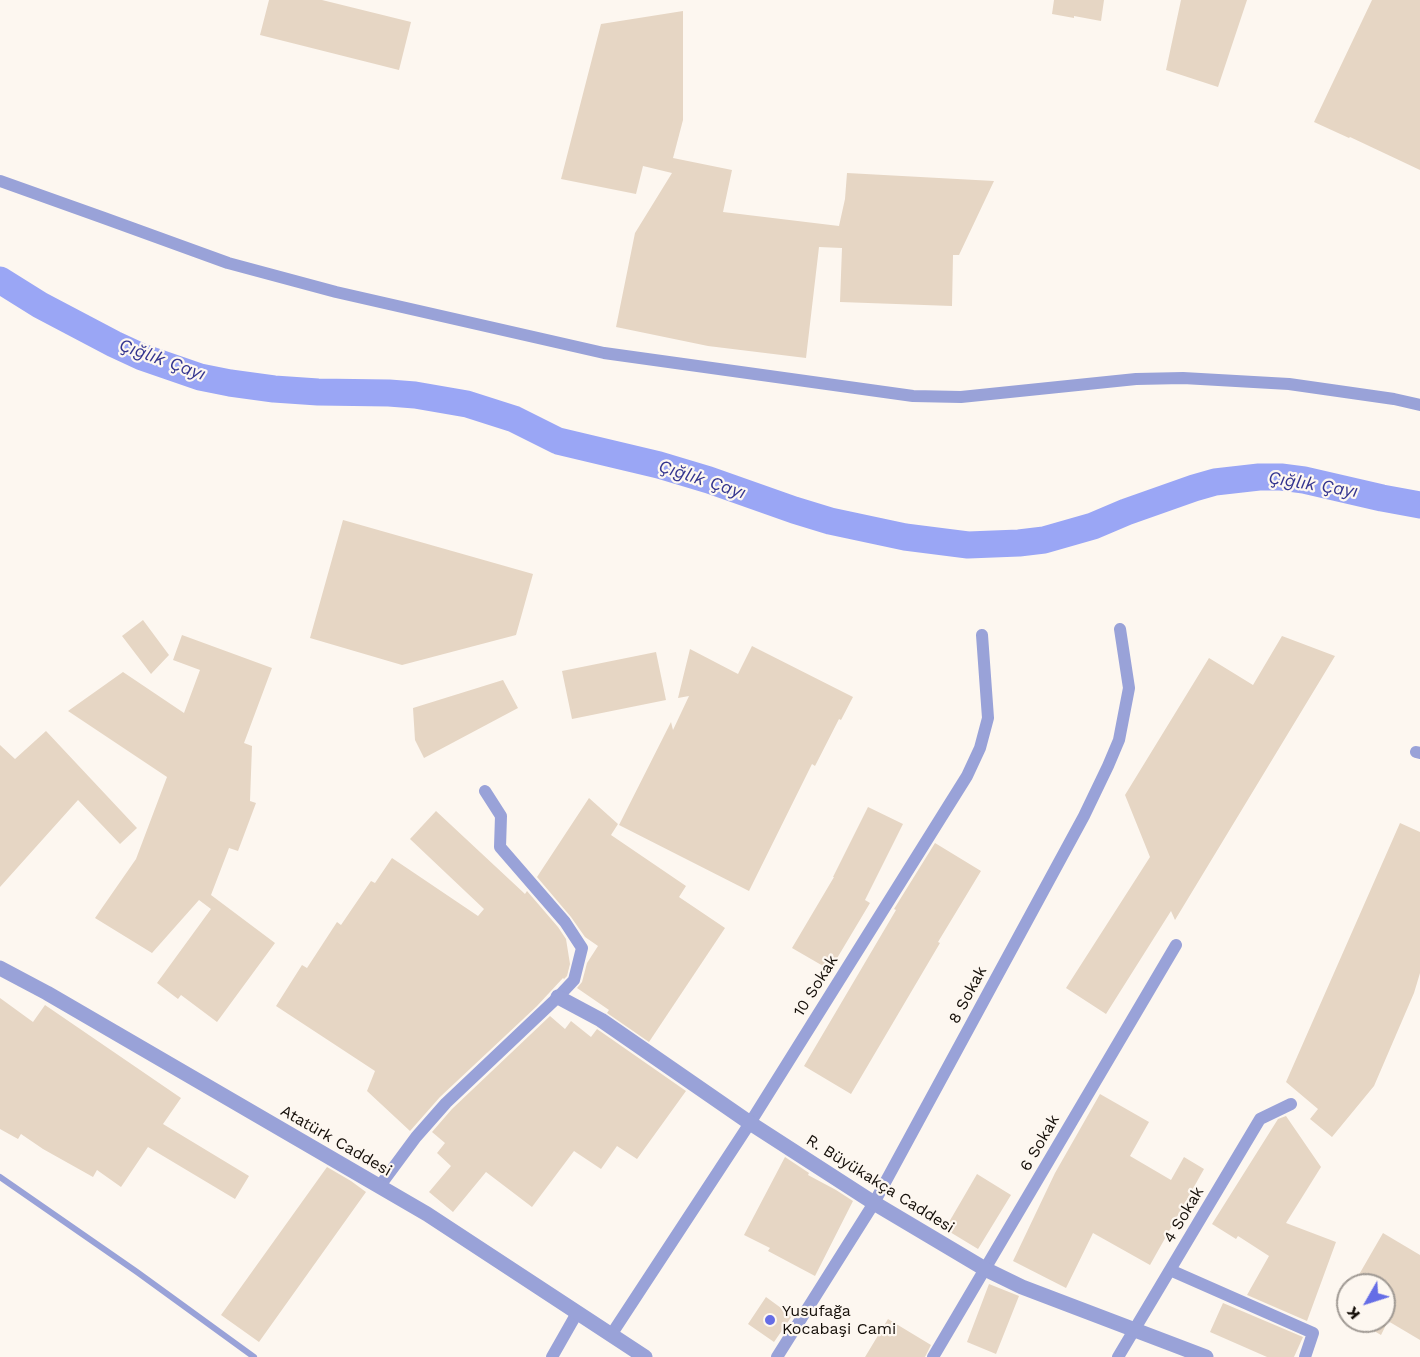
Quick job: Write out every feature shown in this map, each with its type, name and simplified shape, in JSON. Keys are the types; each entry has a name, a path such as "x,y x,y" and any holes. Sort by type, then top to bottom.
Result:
{"street":[{"path":"0,182 228,263 336,292 604,353 913,396 961,397 1136,379 1183,378 1289,384 1394,399 1420,405"},
{"name":"8 Sokak","path":"777,1357 874,1203 1084,816 1112,757 1119,740 1129,688 1120,629"},
{"name":"10 Sokak","path":"611,1335 750,1123 967,776 980,748 988,718 982,635"},
{"path":"380,1187 416,1137 446,1103 574,980 582,948 565,922 500,847 501,816 485,792"},
{"name":"6 Sokak","path":"933,1357 1176,945"},
{"name":"Atatürk Caddesi","path":"0,968 427,1214 645,1357"},
{"name":"R. Büyükakça Caddesi","path":"558,997 601,1020 750,1123 874,1203 985,1269 1022,1287 1206,1357"},
{"name":"4 Sokak","path":"1118,1357 1260,1119 1291,1104"},
{"path":"1170,1270 1313,1333 1305,1357"},
{"path":"552,1357 577,1312"}],"lane":[{"path":"0,1177 254,1357"}],"building":[{"path":"269,0 322,0 411,22 399,70 260,35"},
{"path":"1054,0 1104,0 1101,21 1052,14"},
{"path":"1181,0 1247,0 1218,87 1166,70"},
{"path":"1372,0 1420,0 1420,170 1314,122"},
{"path":"683,11 683,120 673,158 732,170 723,212 839,226 845,199 847,173 994,181 959,255 953,255 952,306 840,302 842,248 819,247 806,358 708,346 616,327 635,233 672,173 643,166 636,194 561,179 601,24"},
{"path":"343,520 533,574 516,635 402,665 310,638"},
{"path":"143,620 169,655 151,674 122,636"},
{"path":"182,635 272,668 244,743 252,746 250,801 256,803 238,851 229,848 211,895 275,943 217,1022 181,995 178,999 157,983 211,909 199,900 152,953 95,918 136,859 167,777 68,711 123,672 184,713 200,670 173,660"},
{"path":"1282,636 1335,656 1175,920 1171,911 1106,1014 1066,988 1150,857 1125,795 1209,658 1253,685"},
{"path":"752,646 853,697 815,766 812,764 749,891 619,825 671,722 673,730 689,696 678,698 690,649 738,674"},
{"path":"656,652 666,700 572,719 562,671"},
{"path":"503,680 518,708 424,758 415,740 413,708"},
{"path":"46,731 137,828 120,844 78,800 0,887 0,745 15,759"},
{"path":"589,798 618,824 611,835 686,886 679,897 725,928 649,1042 607,1013 609,1010 577,988 582,982 587,963 598,946 585,937 537,877"},
{"path":"868,807 903,824 865,900 870,903 830,970 792,948 834,877"},
{"path":"436,811 525,894 527,891 566,939 570,964 567,976 440,1097 410,1131 367,1091 375,1071 276,1006 302,965 307,968 337,922 341,925 371,881 375,883 392,858 478,916 484,909 410,839"},
{"path":"1400,823 1420,832 1420,973 1414,993 1374,1086 1332,1137 1310,1119 1318,1109 1286,1082"},
{"path":"935,843 981,871 851,1094 804,1066 896,910 894,909"},
{"path":"0,998 33,1022 45,1005 181,1098 163,1124 249,1176 235,1199 148,1147 121,1187 97,1170 93,1177 21,1134 18,1139 0,1129"},
{"path":"550,1016 565,1029 571,1021 591,1037 597,1029 686,1091 637,1159 617,1146 601,1169 574,1151 532,1207 486,1172 453,1212 429,1192 451,1166 437,1153 445,1143 432,1132 452,1109"},
{"path":"1100,1094 1149,1122 1130,1156 1171,1180 1184,1157 1204,1169 1150,1265 1093,1233 1066,1288 1013,1261 1055,1173"},
{"path":"1286,1116 1321,1167 1286,1223 1336,1242 1307,1321 1247,1295 1269,1256 1238,1236 1236,1239 1212,1224 1278,1119"},
{"path":"785,1157 809,1173 808,1175 853,1201 815,1276 768,1251 770,1248 744,1235"},
{"path":"327,1167 366,1192 259,1342 221,1315"},
{"path":"977,1174 1011,1195 978,1249 945,1229"},
{"path":"1383,1233 1420,1255 1420,1340 1396,1326 1396,1273 1360,1273"},
{"path":"989,1284 1019,1296 996,1354 967,1342"},
{"name":"Yusufağa Kocabaşi Cami","path":"766,1297 792,1316 774,1342 748,1324"},
{"path":"1223,1303 1303,1337 1294,1357 1267,1357 1210,1332"},
{"path":"888,1319 931,1345 925,1357 865,1357"}],"waterway":[{"name":"Çığlık Çayı","path":"0,280 40,305 114,344 142,357 200,377 274,389 415,395 467,404 514,419 558,441 659,465 830,521 905,537 968,545 1044,540 1093,526 1194,488 1215,482 1259,477 1304,480 1420,505"}],"place":[{"name":"Yusufağa Kocabaşi Cami","path":"770,1320"}]}
